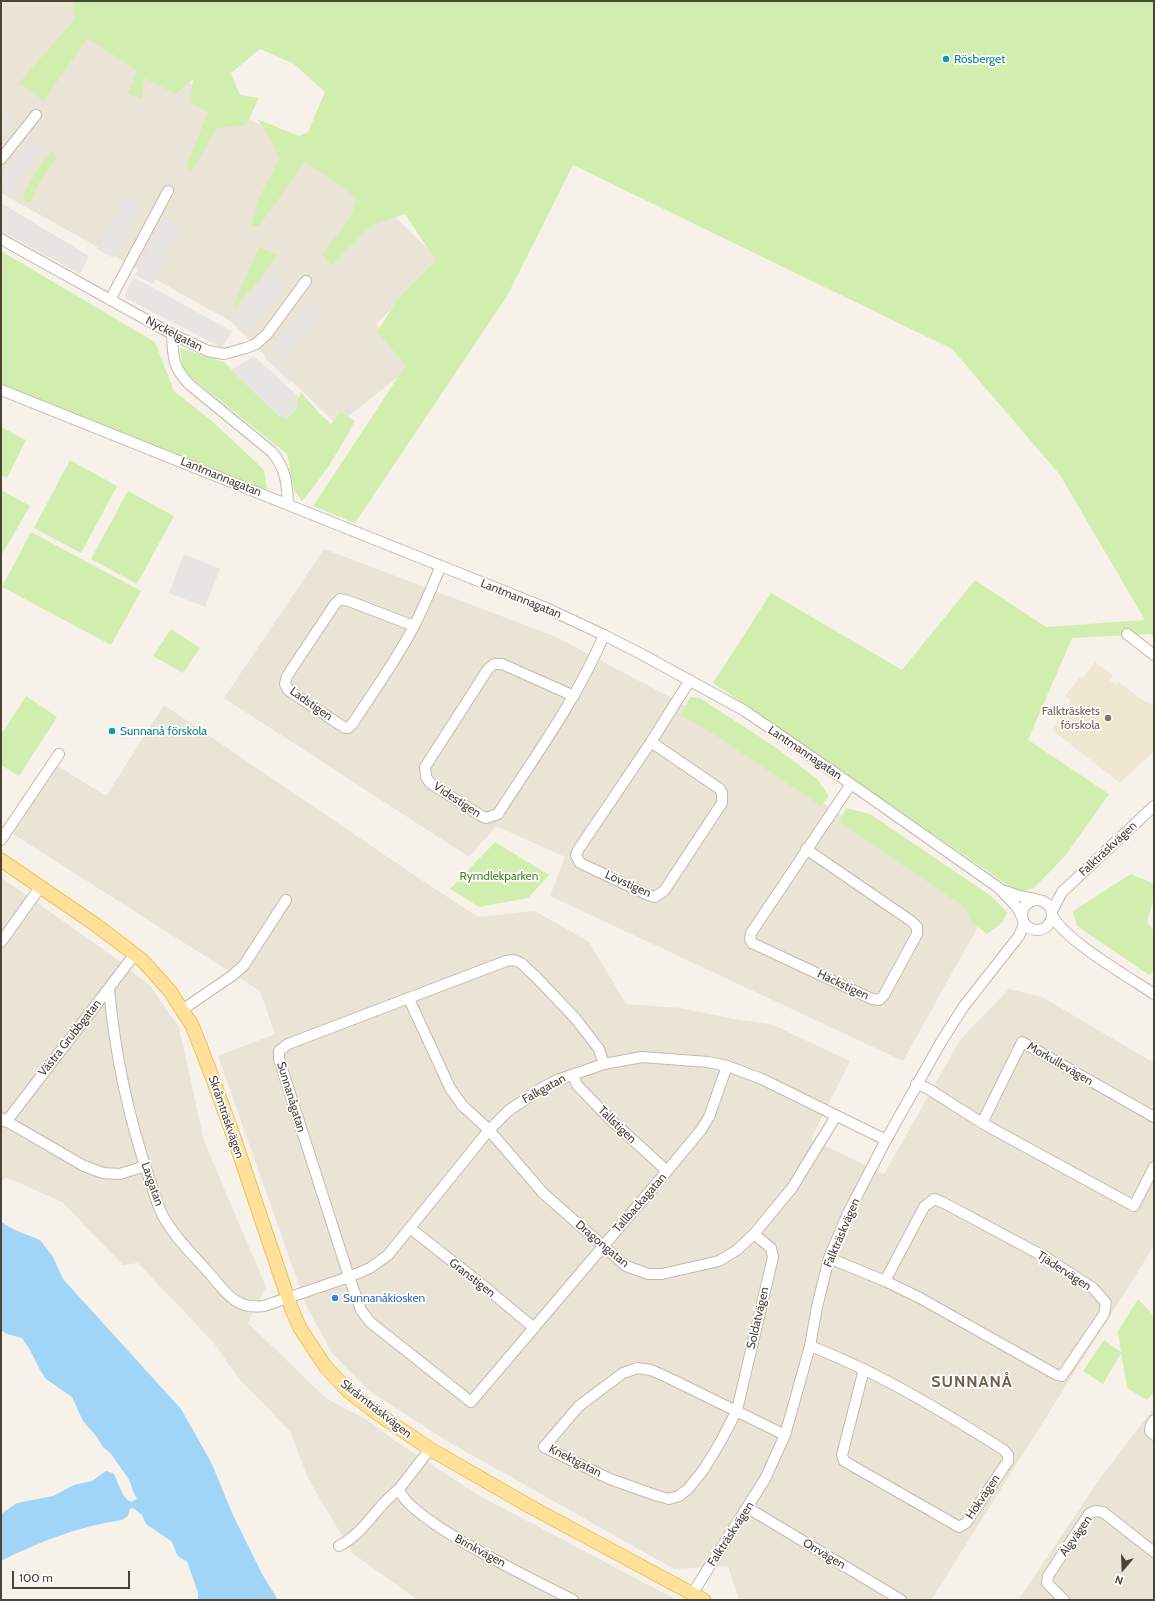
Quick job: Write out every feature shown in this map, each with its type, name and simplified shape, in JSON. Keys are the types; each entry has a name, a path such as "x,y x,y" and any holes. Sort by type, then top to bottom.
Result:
{"main road":[{"name":"Skråmträskvägen","path":"1,860 96,924 142,960 170,992 192,1025 234,1136 287,1298 300,1328 321,1360 348,1390 378,1414 430,1449 531,1507 698,1597"}],"street":[{"path":"1,159 36,115"},
{"path":"110,300 168,191"},
{"name":"Nyckelgatan","path":"1,239 172,334 208,351 224,354 256,344 266,334 306,281"},
{"path":"172,334 173,357 180,375 190,385 272,452 280,462 287,489 288,504"},
{"name":"Lantmannagatan","path":"1,390 546,608 604,635 690,680 744,711 999,888 1017,907 1030,925"},
{"name":"Ladstigen","path":"414,626 349,601 340,599 335,604 288,676 285,684 288,690 345,728 348,728 354,723 414,626 424,608 441,566"},
{"path":"1127,634 1154,655"},
{"name":"Videstigen","path":"574,696 502,664 494,664 488,669 425,767 426,777 430,782 483,817 486,818 498,814 574,696 592,664 604,635"},
{"name":"Lövstigen","path":"651,742 720,789 723,798 722,803 664,891 655,897 580,863 576,855 690,680"},
{"path":"1,840 58,754"},
{"name":"Häckstigen","path":"806,849 911,920 917,927 917,934 884,995 879,1000 872,999 752,943 750,939 751,934 806,849 851,784"},
{"name":"Falkträskvägen","path":"1062,892 1154,806"},
{"path":"1,942 41,886"},
{"name":"Lantmannagatan","path":"999,888 1019,896 1039,900"},
{"path":"1030,925 1024,906 1030,900 1039,900 1062,892"},
{"path":"1030,925 1049,924 1052,913 1062,892"},
{"path":"182,1010 233,975 244,964 286,900"},
{"path":"1039,900 1047,903 1056,923 1071,937 1154,993"},
{"path":"1030,925 1056,931 1071,937"},
{"name":"Falkträskvägen","path":"698,1597 765,1479 785,1435 810,1346 817,1307 829,1258 848,1213 916,1084 941,1042 964,1006 1019,936 1030,925"},
{"name":"Västra Grubbgatan","path":"4,1120 109,989 135,954"},
{"name":"Sunnanågatan","path":"471,1402 370,1322 361,1310 278,1059 279,1051 288,1044 506,961 514,960 521,963 536,977 575,1018 599,1049 604,1064"},
{"name":"Laxgatan","path":"109,989 115,1041 128,1111 163,1217 174,1234 228,1295 243,1306 252,1308 264,1306 287,1298"},
{"name":"Dragongatan","path":"409,999 450,1088 462,1105 489,1130 543,1193 626,1266 648,1274 662,1274 719,1261 737,1250 754,1234 792,1188 836,1116"},
{"name":"Morkullevägen","path":"982,1123 1022,1042 1154,1117"},
{"name":"Falkgatan","path":"287,1298 349,1277 380,1262 388,1255 489,1130 508,1111 523,1100 557,1080 604,1064 642,1057 708,1062 727,1066 762,1079 886,1140"},
{"name":"Tallbackagatan","path":"471,1402 668,1171 701,1130 709,1117 727,1066"},
{"name":"Tallstigen","path":"573,1074 577,1085 610,1119 668,1171"},
{"path":"916,1084 927,1088 982,1123 1134,1206 1154,1167"},
{"path":"4,1120 84,1166 104,1173 120,1174 145,1166"},
{"name":"Tjädervägen","path":"829,1258 885,1281 976,1329 1055,1374 1062,1376 1104,1314 1106,1303 1093,1288 1044,1257 934,1199 924,1207 885,1281"},
{"name":"Granstigen","path":"410,1228 534,1328"},
{"name":"Soldatvägen","path":"737,1410 773,1257 771,1248 754,1234"},
{"name":"Hökvägen","path":"810,1346 864,1369 944,1412 1004,1450 1008,1455 1008,1461 966,1523 959,1527 844,1461 842,1454 864,1369"},
{"name":"Knektgatan","path":"737,1410 721,1441 692,1484 679,1496 669,1499 610,1479 544,1448 579,1406 623,1373 638,1368 651,1370 673,1380 737,1410 785,1435"},
{"path":"1154,1420 1150,1431 1154,1435"},
{"path":"339,1546 352,1540 388,1497 399,1489 430,1449"},
{"name":"Brinkvägen","path":"399,1489 400,1495 411,1506 450,1535 573,1600"},
{"name":"Orrvägen","path":"748,1508 901,1600"},
{"name":"Älgvägen","path":"1064,1600 1047,1583 1048,1576 1088,1514 1095,1511 1103,1512 1154,1552"}],"shaded area":[{"path":"1,1 71,1 99,29 367,189 440,261 376,324 413,365 337,425 230,321 1,193"},
{"path":"1,108 13,117 1,132"},
{"path":"30,139 44,150 10,194 1,188 1,176"},
{"path":"125,198 141,207 113,258 97,249"},
{"path":"1,203 89,256 80,274 1,231"},
{"path":"164,218 181,227 153,284 135,275"},
{"path":"273,270 288,283 248,332 234,320"},
{"path":"133,277 232,331 222,348 124,297"},
{"path":"310,300 323,310 285,360 269,349"},
{"path":"268,352 295,377 290,382 264,357"},
{"path":"254,356 298,396 297,410 286,419 274,412 231,370"},
{"path":"324,549 554,636 683,704 984,916 903,1061 550,896 565,857 496,826 469,857 224,698"},
{"path":"184,554 220,569 205,607 169,593"},
{"name":"Falkträskets förskola","path":"1095,662 1113,675 1109,680 1117,685 1119,682 1142,700 1154,705 1154,751 1120,783 1052,730 1070,705 1068,703 1071,700 1065,696 1080,677 1082,679"},
{"path":"164,705 478,917 535,911 589,942 626,1004 680,1008 734,1019 771,1024 850,1061 811,1139 884,1174 960,1040 1009,989 1042,997 1154,1063 1154,1246 931,1600 739,1600 728,1566 674,1569 447,1441 368,1390 332,1353 306,1305 218,1056 275,1034 260,991 13,834 56,765 106,796"},
{"path":"1,877 118,960 150,986 179,1027 204,1141 266,1287 248,1323 327,1399 364,1418 397,1442 478,1495 677,1600 418,1600 352,1553 308,1478 290,1431 239,1379 213,1342 138,1263 123,1265 62,1202 6,1177 1,1182"},
{"path":"1154,1408 1154,1600 1018,1600 1101,1477"}],"green space":[{"path":"72,1 1154,1 1154,550 1152,552 1154,553 1154,637 1150,634 1072,638 1028,740 1109,794 1065,856 1034,888 1024,891 1015,890 713,683 771,593 902,670 975,580 1046,627 1145,620 1060,475 952,349 573,165 507,296 355,523 313,506 406,365 377,332 398,299 436,261 405,214 372,225 331,266 322,254 350,218 357,199 338,184 305,162 259,226 251,226 257,202 279,159 273,143 257,119 299,136 308,132 325,92 294,64 260,49 231,73 240,95 259,98 246,125 217,128 190,174 187,165 208,112 190,102 193,79 176,94 144,78 142,99 128,93 137,70 87,38 44,101 19,83 75,19"},
{"path":"53,150 56,158 39,184 30,202 25,203 23,195 39,167"},
{"path":"259,247 277,255 259,280 234,308 239,292"},
{"path":"1,251 155,342 174,391 212,421 264,470 267,489 257,488 1,385"},
{"path":"180,348 224,362 280,416 293,413 301,392 319,413 331,424 341,412 355,421 331,462 302,501 294,490 287,454 183,371"},
{"path":"1,427 26,440 7,478 1,475"},
{"path":"70,460 117,486 81,553 34,528"},
{"path":"1,490 30,506 1,556"},
{"path":"128,491 174,516 137,584 91,559"},
{"path":"31,532 141,591 111,645 2,587"},
{"path":"171,629 200,648 183,673 153,656"},
{"path":"26,696 57,717 19,776 1,765 1,735"},
{"path":"690,697 700,698 775,747 817,779 829,796 821,806 715,735 681,715"},
{"path":"846,808 870,814 991,896 1007,912 1002,923 987,934 970,921 966,908 839,822"},
{"name":"Rymdlekparken","path":"495,842 549,875 528,898 479,907 450,889"},
{"path":"1131,874 1154,884 1154,898 1147,922 1154,931 1154,970 1149,975 1077,926 1073,911"},
{"path":"1138,1299 1154,1316 1154,1392 1147,1400 1127,1388 1121,1353 1103,1384 1083,1371 1104,1340 1121,1352 1118,1331"}],"water":[{"path":"1,1222 15,1230 40,1240 53,1257 63,1279 181,1409 212,1464 232,1513 262,1574 278,1600 198,1600 198,1593 187,1561 177,1555 171,1541 146,1524 142,1515 133,1508 130,1509 128,1516 122,1520 91,1526 60,1536 30,1547 1,1561 1,1514 17,1503 53,1496 74,1485 92,1481 106,1471 113,1473 122,1493 127,1499 131,1502 137,1499 128,1478 111,1454 103,1447 97,1437 83,1421 72,1397 46,1379 22,1338 7,1334 1,1330"}],"place":[{"name":"Rösberget","path":"946,59"},
{"name":"Falkträskets förskola","path":"1108,718"},
{"name":"Sunnanå förskola","path":"112,731"},
{"name":"Sunnanåkiosken","path":"335,1298"}],"district":[{"name":"SUNNANÅ","path":"972,1382"}]}
